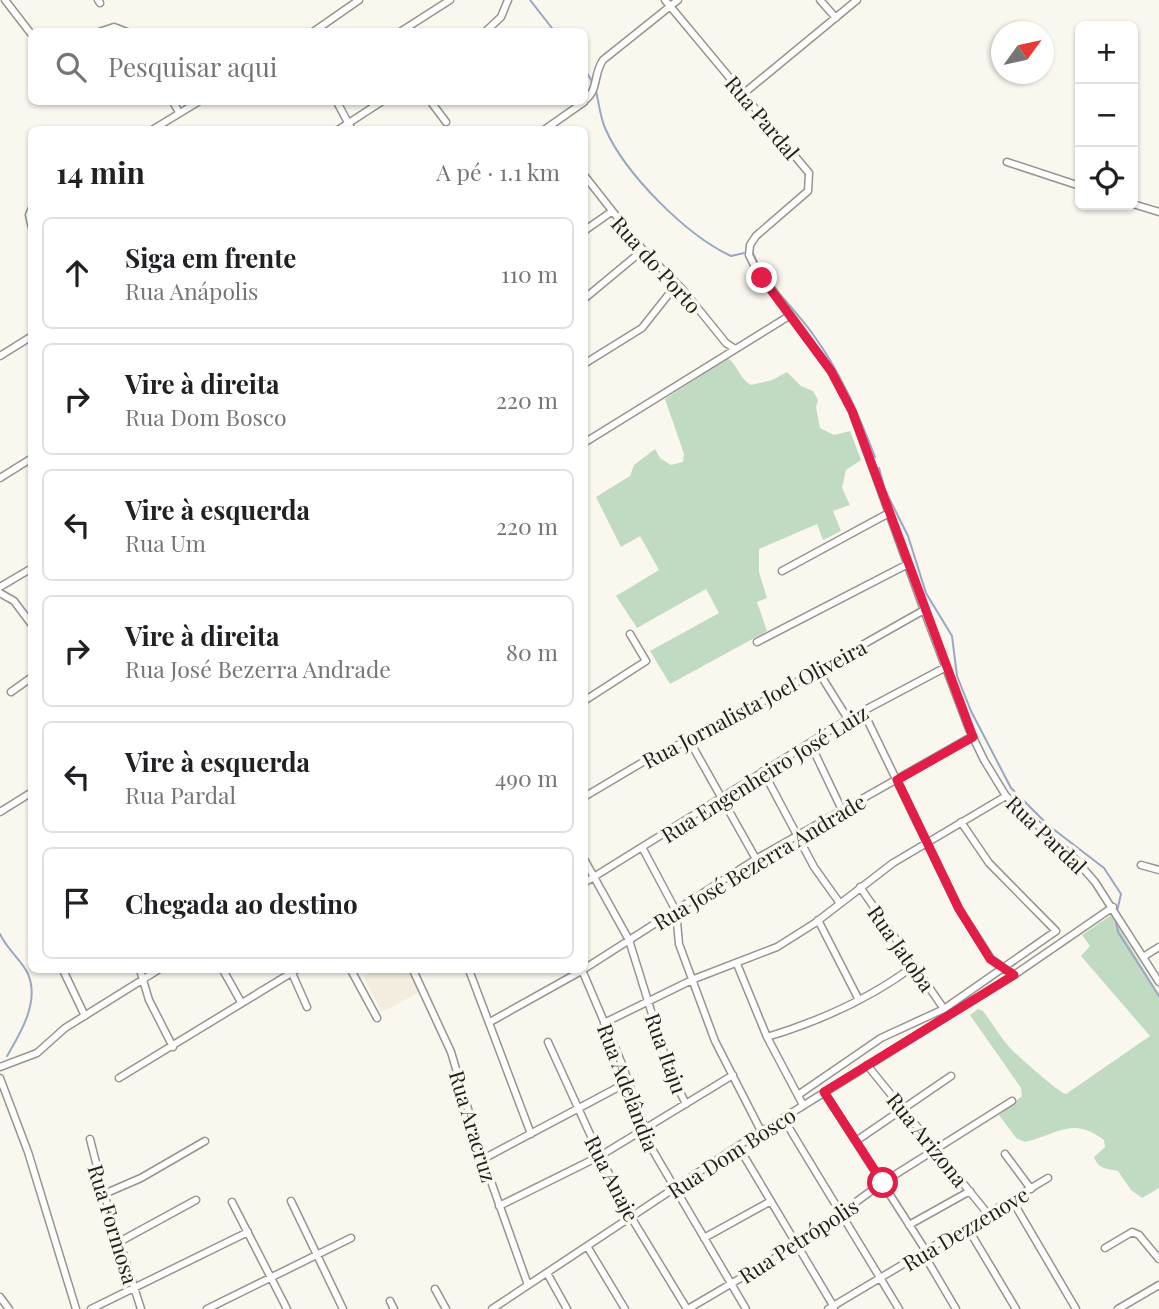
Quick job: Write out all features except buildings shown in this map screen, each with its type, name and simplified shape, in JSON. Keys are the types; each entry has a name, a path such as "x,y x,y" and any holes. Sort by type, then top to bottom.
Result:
{"street":[{"path":"5,0 28,30"},
{"path":"319,28 359,0"},
{"path":"406,28 450,0"},
{"path":"489,28 501,17 508,0"},
{"name":"Rua Pardal","path":"665,0 798,158 811,178 808,191 750,244 749,255 841,389 973,737 1006,796 1084,869 1113,907 1159,982"},
{"path":"588,98 593,94 596,74 603,60 678,0"},
{"path":"820,0 836,18"},
{"path":"743,94 857,0"},
{"path":"175,105 179,112"},
{"path":"158,126 192,105"},
{"path":"339,105 350,126 377,105"},
{"path":"433,105 446,122"},
{"path":"550,126 578,105"},
{"path":"555,122 557,126"},
{"path":"1007,162 1075,184"},
{"name":"Rua do Porto","path":"588,180 643,250 726,343 735,349"},
{"path":"1138,206 1159,212"},
{"path":"588,228 611,212"},
{"path":"588,296 643,250"},
{"path":"588,362 631,338 653,316 676,285"},
{"path":"588,441 789,316"},
{"path":"0,356 28,338"},
{"path":"0,478 28,460"},
{"path":"782,571 890,513"},
{"path":"757,642 908,564"},
{"path":"0,587 28,570"},
{"path":"0,593 22,610 28,619"},
{"name":"Rua Jornalista Joel Oliveira","path":"588,795 643,762 818,671 924,610"},
{"path":"588,698 646,661 630,634"},
{"name":"Rua Engenheiro José Luiz","path":"588,881 722,800 848,719 946,667"},
{"path":"818,671 848,719"},
{"path":"11,692 28,680"},
{"path":"863,711 959,909 990,959 1014,975"},
{"name":"Rua José Bezerra Andrade","path":"588,966 755,859 973,737"},
{"path":"689,740 755,859"},
{"path":"810,743 842,810"},
{"path":"764,771 814,867 839,902"},
{"path":"0,812 28,794"},
{"path":"604,1023 694,979 777,947 805,930 839,902 926,841 1006,796"},
{"path":"798,1094 881,1038 944,1009 1056,930 989,863 961,822"},
{"path":"643,849 676,911 679,944 715,1041 761,1131"},
{"path":"1141,865 1159,870"},
{"path":"588,866 629,940 649,1001"},
{"name":"Rua Jatoba","path":"860,887 944,1009"},
{"name":"Rua Dom Bosco","path":"492,1309 761,1131 1014,975 1113,907"},
{"path":"818,920 859,1000"},
{"path":"1143,957 1159,947"},
{"path":"737,964 767,1037 803,1105"},
{"path":"767,1037 803,1026 888,986 915,965"},
{"path":"64,973 85,1016"},
{"path":"141,973 149,1000 173,1047"},
{"path":"0,1068 37,1052 65,1028 153,973"},
{"path":"225,973 241,1002"},
{"path":"119,1078 291,973"},
{"path":"295,973 307,1007"},
{"path":"353,973 377,1018"},
{"name":"Rua Aracruz","path":"414,973 451,1052 483,1159 528,1285"},
{"path":"470,973 531,1134"},
{"name":"Rua José Bezerra Andrade","path":"490,1022 576,973"},
{"name":"Rua Adelândia","path":"585,973 628,1082 643,1129 665,1175 746,1309"},
{"name":"Rua Itaju","path":"649,1001 670,1072 686,1104"},
{"path":"881,1038 890,1051"},
{"name":"Rua Anaje","path":"548,1042 631,1217 688,1309"},
{"name":"Rua Arizona","path":"867,1065 988,1213"},
{"path":"499,1206 600,1156 733,1076"},
{"path":"856,1141 951,1076"},
{"path":"0,1078 28,1152 76,1309"},
{"path":"483,1159 628,1082"},
{"path":"824,1092 909,1225 956,1309"},
{"name":"Rua Petrópolis","path":"688,1309 797,1245 843,1215 883,1183 1012,1101"},
{"path":"783,1118 899,1309"},
{"name":"Rua Formosa","path":"90,1139 104,1194 141,1309"},
{"path":"104,1194 141,1178 205,1141"},
{"path":"738,1146 832,1308"},
{"path":"1005,1154 1031,1189"},
{"name":"Rua Dezzenove","path":"832,1308 1048,1178"},
{"path":"909,1225 970,1191"},
{"path":"119,1242 196,1200"},
{"path":"290,1200 343,1309"},
{"path":"1012,1200 1076,1309"},
{"path":"704,1238 771,1201"},
{"path":"232,1202 287,1309"},
{"path":"967,1227 1016,1309"},
{"path":"91,1309 248,1232"},
{"path":"1105,1248 1132,1232 1139,1235 1159,1259"},
{"path":"207,1309 351,1238"},
{"path":"587,1246 625,1309"},
{"path":"547,1273 567,1309"},
{"path":"1118,1309 1159,1285"},
{"path":"435,1289 446,1309"},
{"path":"0,1297 9,1309"},
{"path":"505,1300 510,1309"},
{"path":"390,1301 394,1309"},
{"path":"1131,1301 1136,1309"}],"shaded area":[{"path":"370,973 410,973 420,992 382,1012 363,976"}],"green space":[{"path":"728,358 751,385 772,380 787,372 801,386 813,391 818,400 816,407 820,428 834,435 850,431 861,460 846,470 842,488 850,505 833,511 841,531 823,540 817,524 759,549 759,572 767,598 757,602 767,631 670,684 650,651 719,613 706,589 637,628 616,596 659,570 640,536 621,547 596,497 630,476 634,465 655,449 660,458 671,465 683,462 684,454 665,399"},
{"path":"1111,915 1159,994 1159,1188 1142,1198 1131,1190 1118,1171 1103,1168 1098,1164 1094,1157 1105,1147 1104,1140 1093,1133 1074,1128 1025,1142 1016,1138 999,1115 1022,1096 1021,1088 970,1015 978,1009 983,1011 1014,1052 1066,1094 1150,1036 1081,956 1090,946 1082,935"}],"waterway":[{"path":"530,0 552,28"},
{"path":"588,75 593,83"},
{"path":"596,91 605,128 614,146 642,183 695,234 731,256 744,253"},
{"path":"752,251 764,273 822,347 840,377 875,457"},
{"path":"879,468 885,490 908,536 926,593 952,636 957,676 971,711 1011,788 1048,825 1104,868 1121,894 1117,911"},
{"path":"1115,916 1118,932 1159,996"},
{"path":"0,934 28,974 32,996 27,1017 7,1056"}],"route":[{"path":"762,278 831,371 852,411 973,737 897,780 959,909 990,959 1014,975 824,1092 883,1183"}]}
